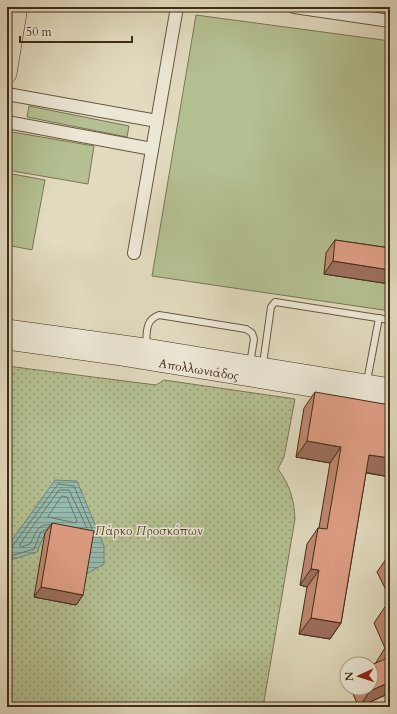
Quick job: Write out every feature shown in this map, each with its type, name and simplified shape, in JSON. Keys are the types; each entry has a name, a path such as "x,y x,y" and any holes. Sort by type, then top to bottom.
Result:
{"main road":[{"path":"7,74 18,7"},
{"name":"Απολλωνιάδος","path":"7,328 144,354 365,390 390,401"},
{"name":"Απολλωνιάδος","path":"7,341 144,354"},
{"name":"Απολλωνιάδος","path":"365,390 390,387"}],"street":[{"path":"134,253 177,7"},
{"path":"294,7 313,8 390,21"},
{"path":"7,94 157,121"},
{"path":"7,122 152,149"}],"lane":[{"path":"255,372 271,307 275,302 390,320"},
{"path":"144,354 149,321 158,315 246,329 252,333 254,339 255,372"},
{"path":"365,390 378,318"}],"green space":[{"path":"196,15 390,41 390,311 152,276"},
{"path":"29,106 129,126 127,137 27,117"},
{"path":"12,132 94,146 88,184 7,170"},
{"path":"7,173 45,180 32,250 7,245"},
{"name":"Πάρκο Προσκόπων","path":"7,366 156,385 164,380 295,399 284,457 278,469 286,481 291,493 295,519 263,707 7,707"}],"water":[{"path":"55,480 77,481 104,546 104,564 81,577 45,533 37,552 7,561 7,547"}],"building":[{"path":"335,240 390,248 390,270 333,261"},
{"path":"315,392 390,405 390,458 369,455 341,623 311,618 319,570 311,569 318,528 327,529 341,447 307,441"},
{"path":"52,523 94,531 83,595 41,587"},
{"path":"390,605 390,618 385,607"},
{"path":"390,646 390,656 386,647"},
{"path":"390,657 390,682 379,687 379,662"}]}
